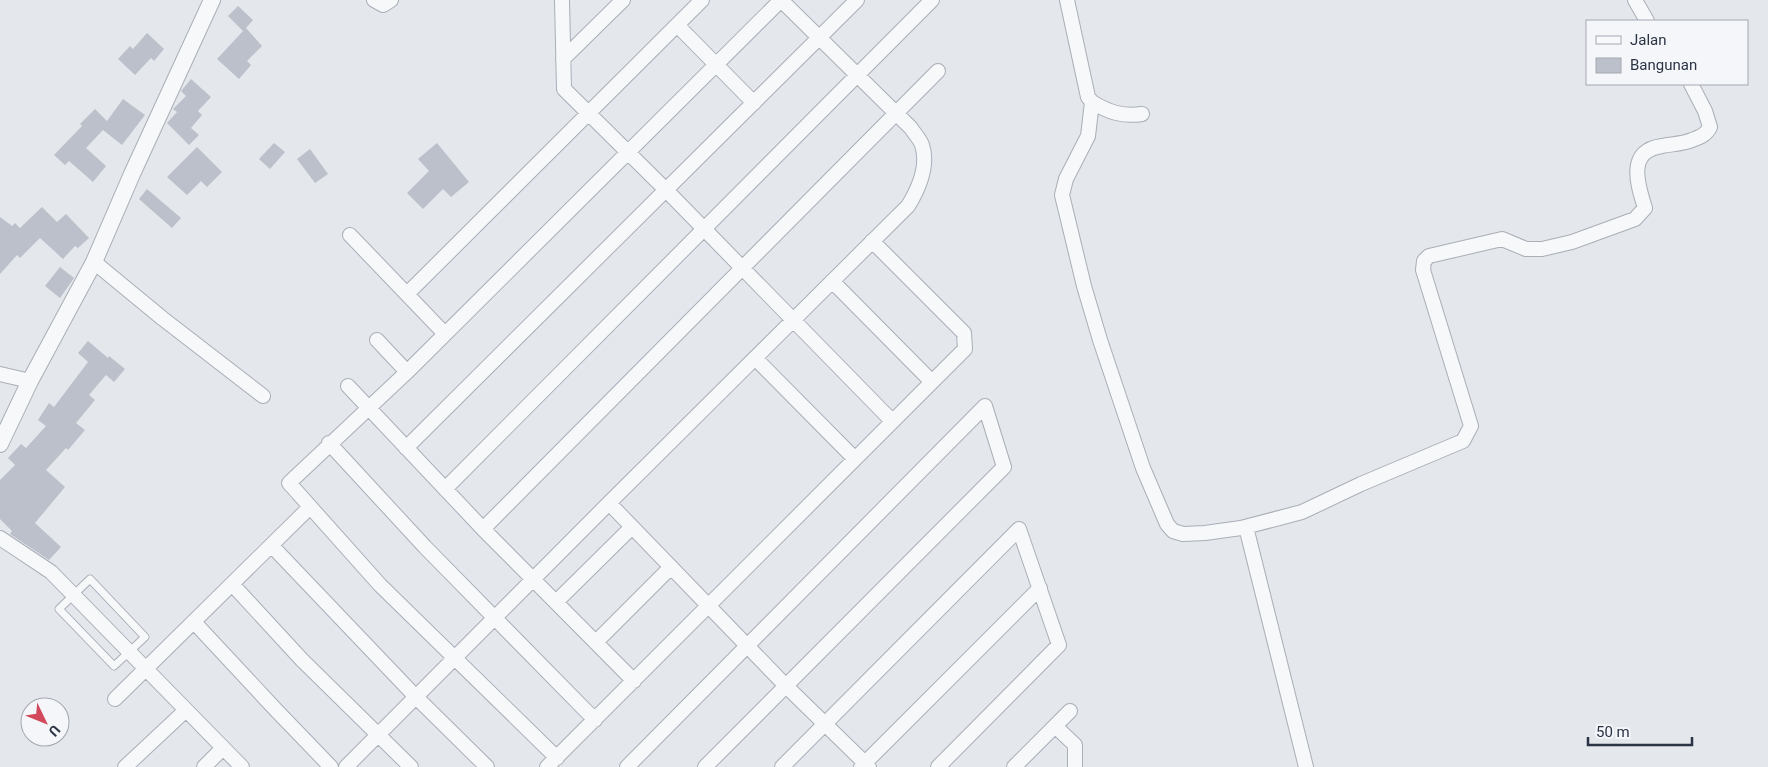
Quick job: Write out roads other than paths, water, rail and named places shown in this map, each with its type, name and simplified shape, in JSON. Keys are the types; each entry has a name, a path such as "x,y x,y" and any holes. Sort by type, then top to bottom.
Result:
{"street":[{"path":"0,444 30,381 94,262 212,0"},
{"path":"374,0 383,5 391,0"},
{"path":"562,0 564,89 704,228 892,421"},
{"path":"563,59 623,0"},
{"path":"407,294 702,0"},
{"path":"346,767 455,658 495,618 533,580 609,503 872,241 908,206 919,187 924,165 922,144 911,128 781,0 407,372 329,443 289,483 380,585 455,658 552,762 965,349 964,333 872,241"},
{"path":"406,448 857,0"},
{"path":"445,489 932,0"},
{"path":"1067,0 1088,97 1092,102 1105,110 1122,115 1142,114"},
{"path":"1635,0 1646,20"},
{"path":"677,25 754,102"},
{"path":"666,190 820,38"},
{"path":"483,529 938,71"},
{"path":"1092,102 1088,136 1066,178 1062,195 1084,286 1100,340 1143,468 1167,524 1173,531 1183,534 1246,527 1302,512 1361,484 1464,440 1471,426 1434,309 1423,270 1424,261 1430,256 1502,238 1526,249 1542,249 1572,242 1635,219 1645,208 1639,190 1637,164 1646,150 1682,144 1708,132 1710,127 1705,110 1692,85"},
{"path":"350,235 445,334"},
{"path":"94,262 162,318 263,396"},
{"path":"832,281 932,382"},
{"path":"377,340 407,372"},
{"path":"755,358 855,459"},
{"path":"0,374 30,381"},
{"path":"348,386 483,529 634,681"},
{"path":"627,767 985,406 1004,466 704,767"},
{"path":"329,443 425,547 595,720"},
{"path":"609,503 865,766 1040,588"},
{"path":"115,699 310,507"},
{"path":"556,602 632,527"},
{"path":"1246,527 1306,767"},
{"path":"782,767 1019,529 1059,645 938,767"},
{"path":"0,538 51,572 242,767"},
{"path":"271,546 416,697 487,767"},
{"path":"596,642 671,567"},
{"path":"232,584 302,660 411,767"},
{"path":"194,622 331,767"},
{"path":"125,767 186,710"},
{"path":"1014,767 1070,711"},
{"path":"1054,726 1074,745 1074,767"},
{"path":"204,767 224,748"}],"lane":[{"path":"90,579 145,637 114,666 59,609 74,595 90,579"}]}
